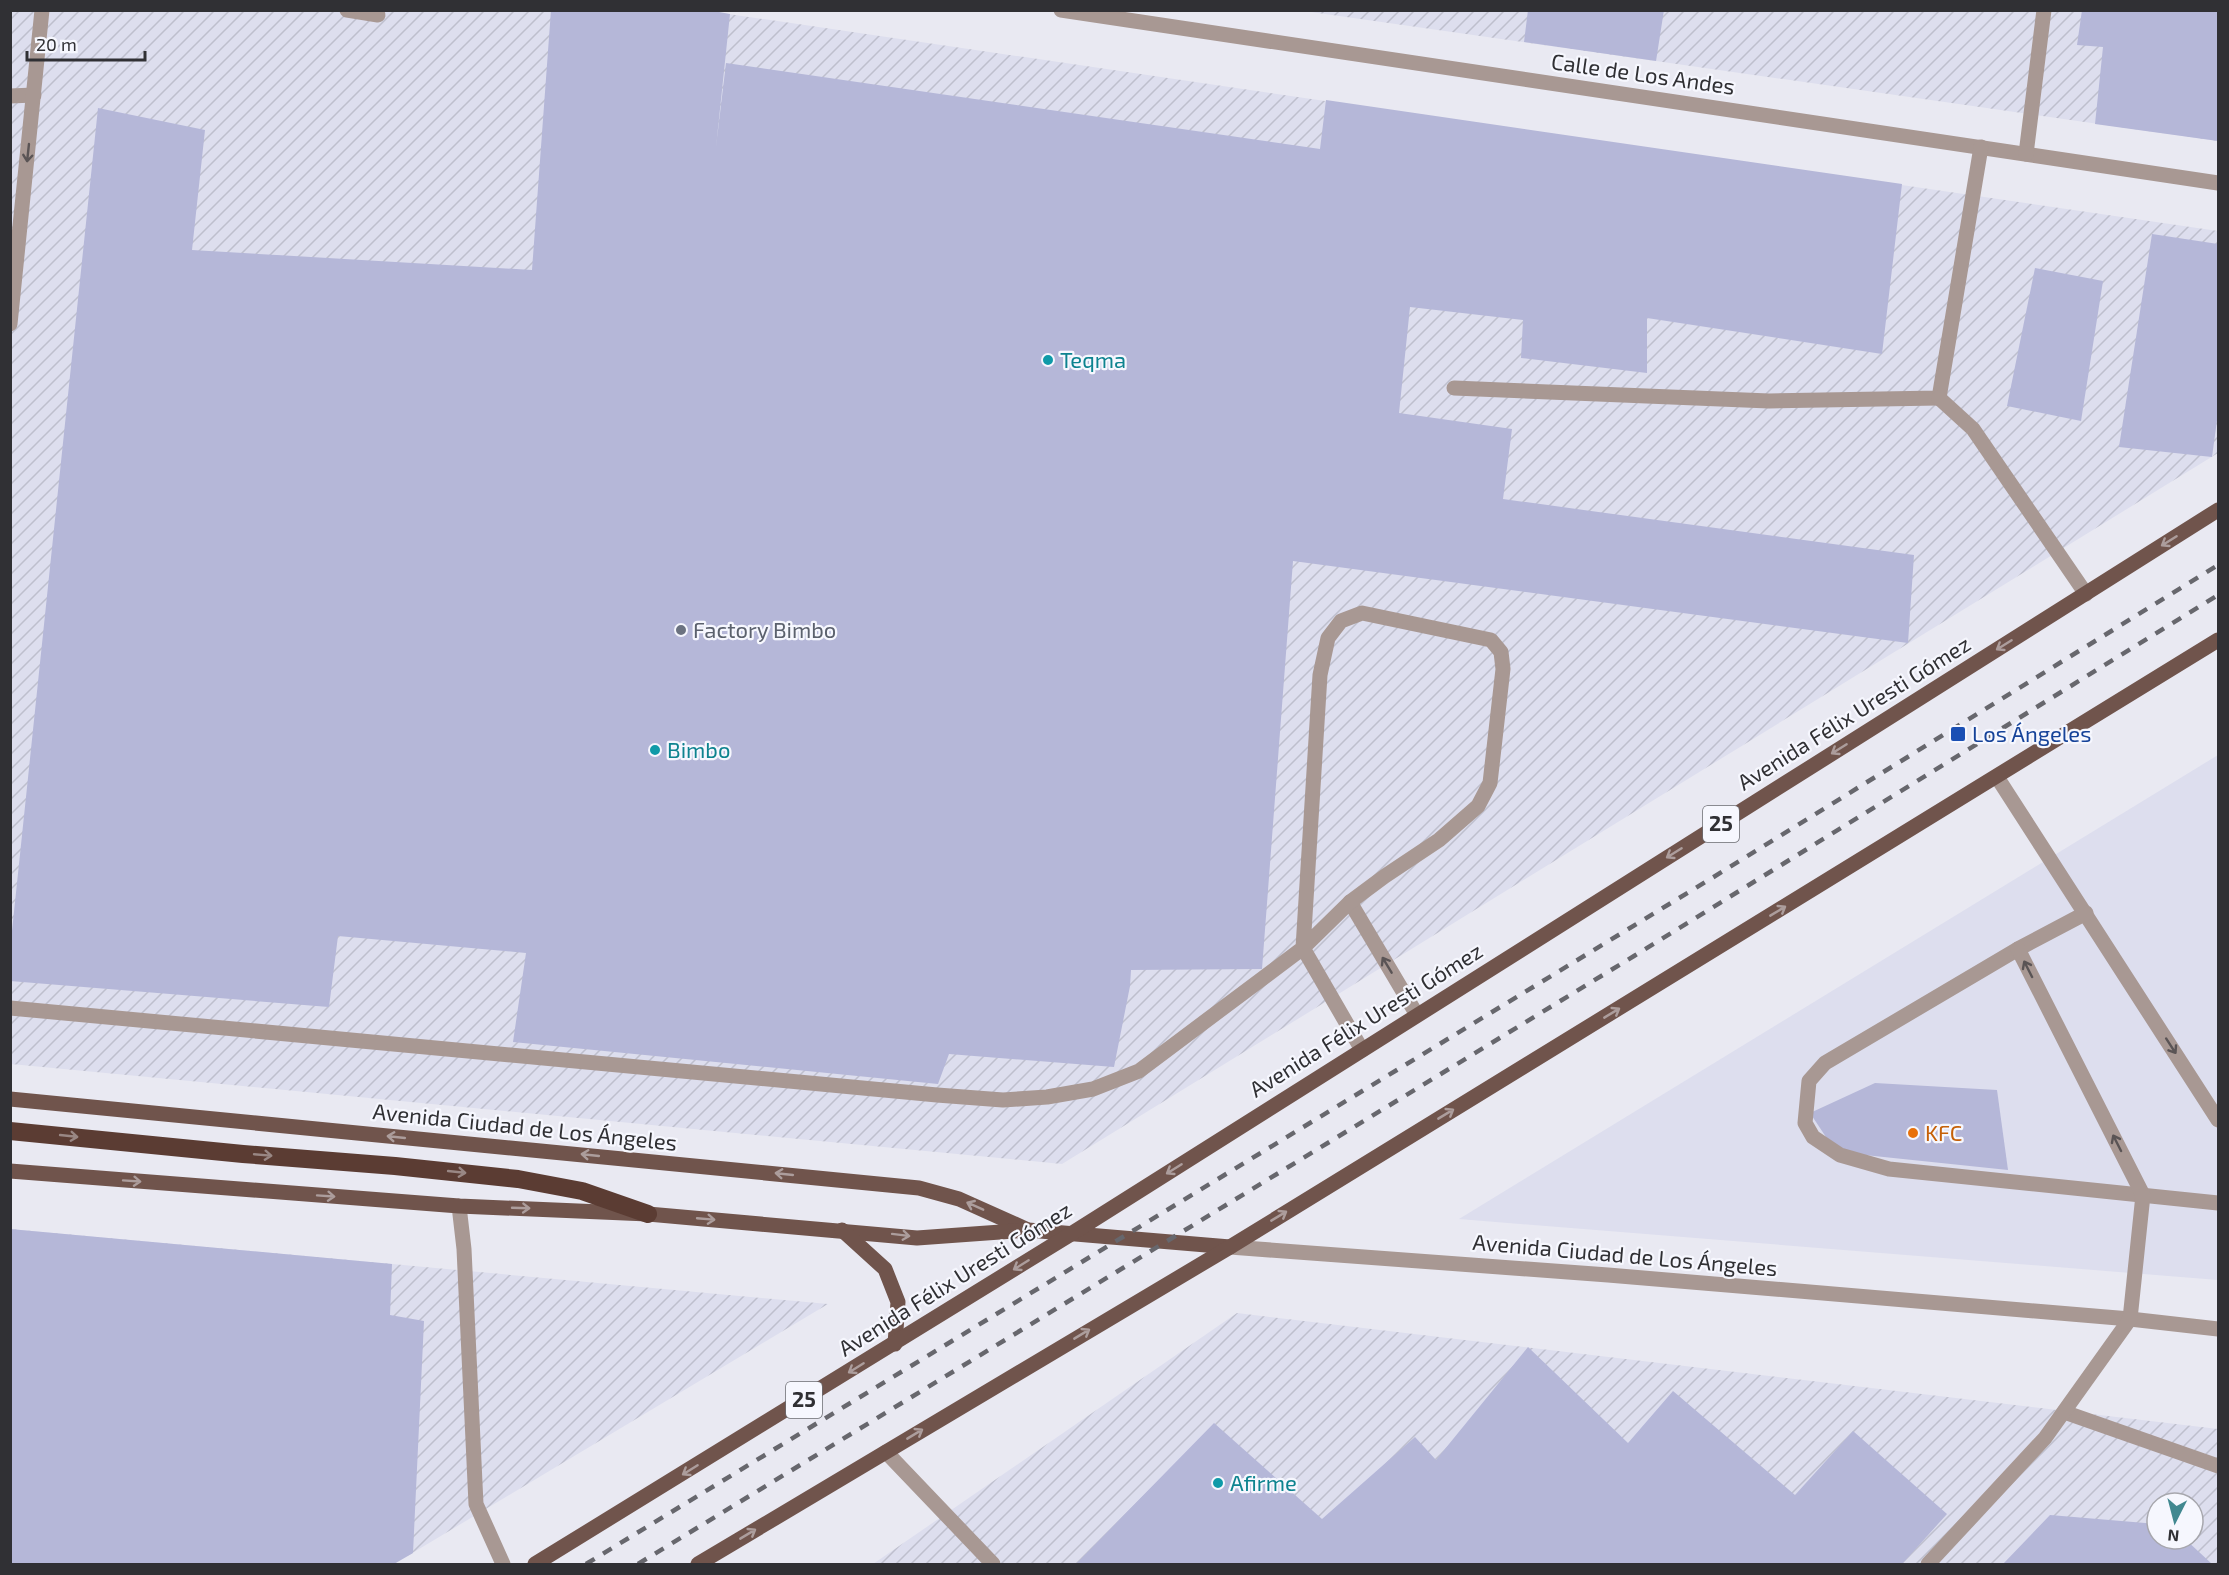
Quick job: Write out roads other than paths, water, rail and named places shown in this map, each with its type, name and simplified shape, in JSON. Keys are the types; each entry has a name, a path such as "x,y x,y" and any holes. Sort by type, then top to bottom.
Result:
{"highway":[{"path":"10,1131 518,1179 582,1191 648,1214"}],"main road":[{"name":"Avenida Félix Uresti Gómez","path":"536,1564 1071,1234 2218,510"},
{"path":"698,1564 1230,1247 2218,640"},
{"name":"Avenida Ciudad de Los Ángeles","path":"10,1099 920,1188 959,1199 1028,1230"},
{"name":"Avenida Ciudad de Los Ángeles","path":"10,1171 459,1206 648,1214 917,1238 1028,1230 1230,1247"},
{"path":"842,1230 885,1269 898,1302 895,1344"}],"street":[{"path":"10,324 42,10"},
{"path":"347,10 378,15"},
{"name":"Calle de Los Andes","path":"1061,10 2218,183"},
{"path":"2026,154 2044,10"},
{"path":"10,96 34,95"},
{"path":"1939,398 1981,147"},
{"path":"1454,388 1769,401 1939,398 1972,429 2086,594"},
{"path":"10,1008 812,1085 1003,1100 1047,1097 1093,1089 1139,1071 1303,948 1350,902 1439,840 1478,806 1490,783 1503,669 1501,652 1491,640 1362,613 1341,621 1328,638 1320,675 1303,948 1362,1050"},
{"path":"1997,777 2218,1120"},
{"path":"1350,902 1417,1015"},
{"path":"2086,913 2018,949 1825,1063 1809,1081 1805,1123 1813,1137 1840,1155 1889,1169 2218,1203"},
{"path":"1928,1564 2045,1438 2130,1319 2143,1195 2018,949"},
{"path":"459,1206 464,1249 476,1504 503,1564"},
{"name":"Avenida Ciudad de Los Ángeles","path":"1230,1247 1608,1275 2130,1319 2218,1329"},
{"path":"2064,1412 2218,1466"},
{"path":"886,1452 971,1540 989,1563"}],"railway":[{"path":"586,1564 1712,878 2218,565"},
{"path":"638,1564 1634,956 2218,595"}],"place":[{"name":"Teqma","path":"1048,360"},
{"name":"Factory Bimbo","path":"681,630"},
{"name":"Los Ángeles","path":"1958,734"},
{"name":"Bimbo","path":"655,750"},
{"name":"KFC","path":"1913,1133"},
{"name":"Afirme","path":"1218,1483"}]}
